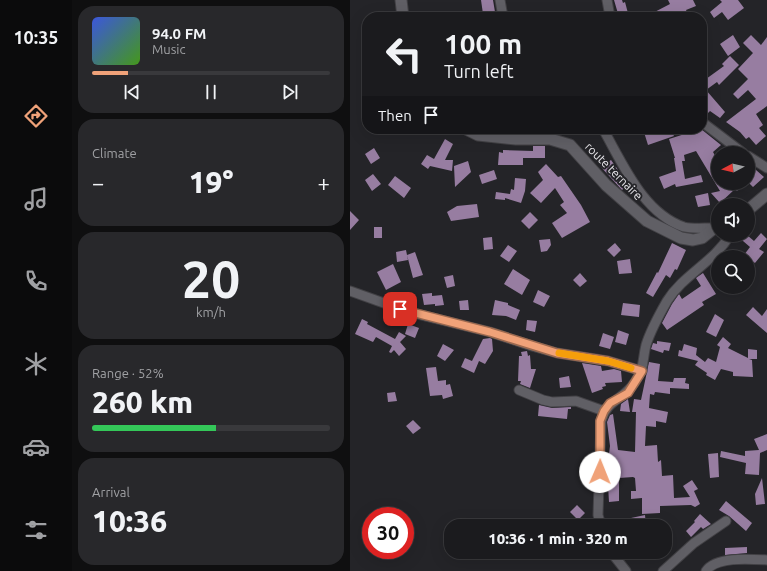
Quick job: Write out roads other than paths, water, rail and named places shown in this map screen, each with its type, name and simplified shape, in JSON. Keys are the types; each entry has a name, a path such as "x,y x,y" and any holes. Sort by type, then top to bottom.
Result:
{"street":[{"path":"401,0 402,12"},
{"path":"500,0 502,12"},
{"path":"607,0 609,12"},
{"path":"707,126 734,146"},
{"name":"route ternaire","path":"476,134 561,141 570,145 606,185 647,221 681,238 693,240 702,238 711,230"},
{"path":"606,134 636,185 657,211 666,219 685,227 711,227"},
{"path":"755,160 767,168"},
{"path":"755,204 767,194"},
{"path":"599,519 598,496 600,421 604,411 610,403 628,393 642,371 646,346 658,317 668,299 712,257 724,242"},
{"path":"350,291 409,312 490,332 557,353 608,361 642,371"},
{"path":"519,390 543,400 552,402 576,401 604,411"},
{"path":"663,571 694,543 726,521"},
{"path":"617,559 626,571"},
{"path":"706,571 708,567 720,562 767,560"}]}
